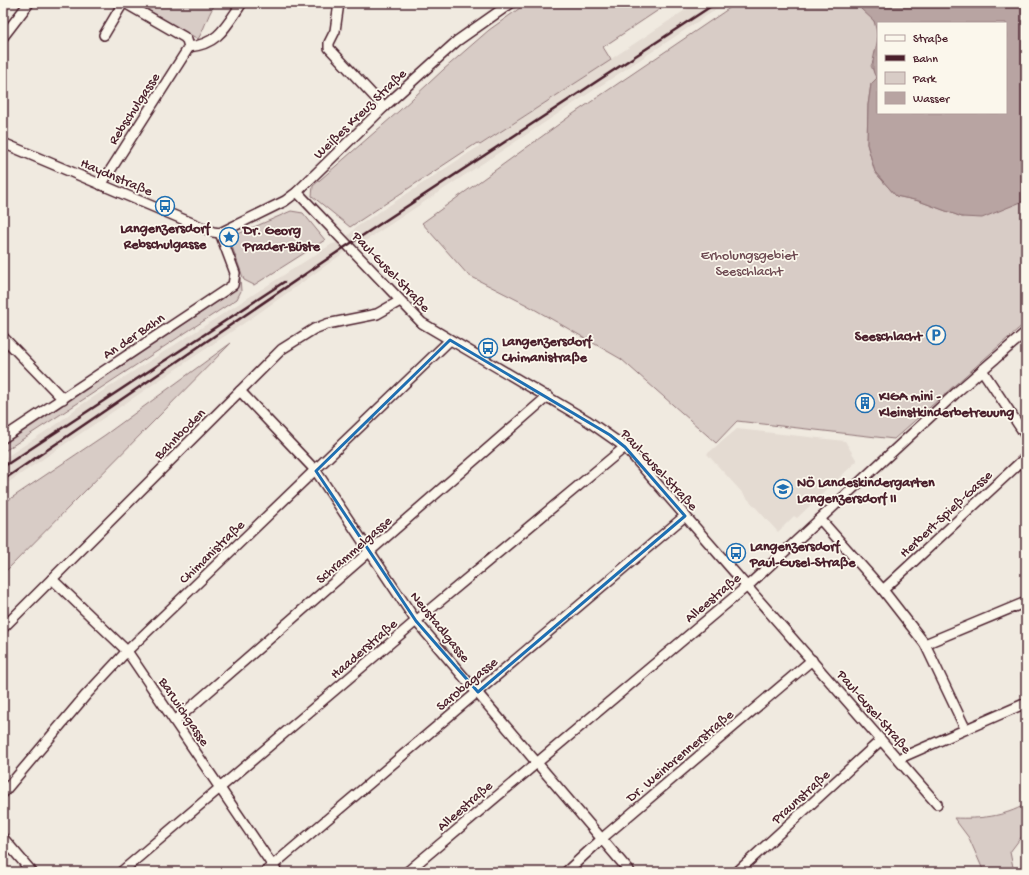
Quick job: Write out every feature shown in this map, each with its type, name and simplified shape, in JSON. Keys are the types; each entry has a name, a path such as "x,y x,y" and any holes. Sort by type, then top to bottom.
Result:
{"street":[{"path":"3,37 29,3"},
{"path":"104,35 124,3 184,37 187,40 188,47 204,45 215,38 224,29 242,3"},
{"path":"339,3 336,31 329,43 329,48 384,107"},
{"name":"Weißes Kreuz Straße","path":"220,232 285,201 297,192 384,107 457,41 511,3"},
{"name":"Rebschulgasse","path":"101,185 188,47"},
{"name":"Haydnstraße","path":"3,143 214,232 220,232"},
{"name":"Paul-Gusel-Straße","path":"297,192 422,323 548,396 607,433 625,447 937,804"},
{"name":"An der Bahn","path":"3,438 233,285 235,273 220,232"},
{"name":"Bahnboden","path":"3,628 282,348 303,334 327,324 377,314 400,301"},
{"name":"Alleestraße","path":"407,872 748,586 982,370 1026,332"},
{"path":"3,337 63,399"},
{"name":"Chimanistraße","path":"3,793 86,695 127,651 316,471 450,340"},
{"path":"982,370 1026,436"},
{"name":"Neustadlgasse","path":"240,391 316,471 416,621 630,872"},
{"name":"Schrammelgasse","path":"175,721 370,553 548,396"},
{"name":"Haaderstraße","path":"121,872 416,621 625,447"},
{"name":"Herbert-Spieß-Gasse","path":"883,590 1026,456"},
{"name":"Sarobagasse","path":"271,870 685,516"},
{"path":"820,519 883,590 925,644 966,728"},
{"name":"Barwichgasse","path":"52,579 127,651 221,788 271,870"},
{"path":"925,644 1026,602"},
{"name":"Dr. Weinbrennerstraße","path":"566,872 602,839 812,660"},
{"path":"898,759 1026,703"},
{"name":"Praunstraße","path":"737,872 881,740"},
{"path":"3,838 32,872"}],"highlighted area":[{"path":"450,340 610,435 625,447 685,516 478,692 416,621 316,471"}],"shaded area":[{"path":"696,3 726,3 362,243 359,243 345,252 256,315 3,486 3,459 57,424 78,407 332,244 337,243 350,234 355,228"},
{"name":"NÖ Landeskindergarten Langenzersdorf II","path":"737,429 845,441 857,461 797,518 794,516 778,532 707,454"}],"green space":[{"path":"157,3 217,3 214,6 198,39 148,10"},
{"path":"527,3 669,3 603,47 611,60 480,145 477,143 350,227 312,196 313,186 489,30"},
{"name":"Erholungsgebiet Seeschlacht","path":"737,3 858,3 877,28 877,49 871,66 877,78 871,84 868,105 867,144 875,172 896,196 919,201 962,217 1005,207 1026,200 1026,322 894,439 737,421 716,443 621,359 527,305 468,275 422,223 573,114"},
{"path":"291,211 303,213 325,240 254,285 244,280 229,238"},
{"path":"240,278 241,291 237,299 3,452 3,445 232,292"},
{"path":"231,343 3,574 3,506 8,503 7,501 105,435"},
{"path":"1026,804 1026,835 1022,836 1010,852 1014,872 984,872 969,838 954,818 991,816 1009,812"}],"water":[{"path":"858,3 1026,3 1026,200 982,218 962,217 919,201 896,196 875,172 867,144 868,105 871,84 877,78 877,114 1007,114 1007,22 877,22 877,32 874,21 861,9"},
{"path":"877,42 877,78 873,70 874,54"}],"waterway":[{"path":"149,5 154,3"},
{"path":"434,3 465,3"}],"railway":[{"path":"3,480 342,249 716,3"},
{"path":"3,467 284,282"}],"place":[{"name":"Langenzersdorf Rebschulgasse","path":"165,206"},
{"name":"Dr. Georg Prader-Büste","path":"229,237"},
{"name":"Seeschlacht","path":"936,335"},
{"name":"Langenzersdorf Chimanistraße","path":"488,348"},
{"name":"KIGA mini - Kleinstkinderbetreuung","path":"865,403"},
{"name":"NÖ Landeskindergarten Langenzersdorf II","path":"783,489"},
{"name":"Langenzersdorf Paul-Gusel-Straße","path":"736,553"}]}
